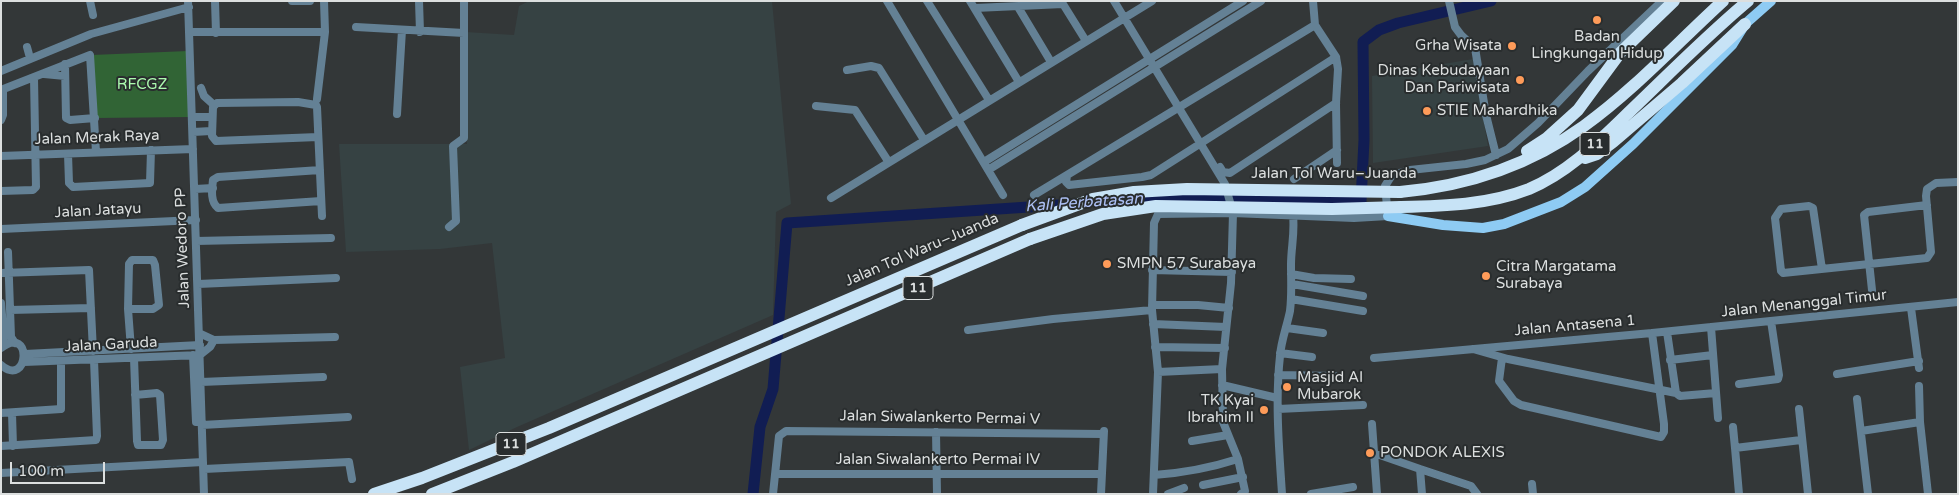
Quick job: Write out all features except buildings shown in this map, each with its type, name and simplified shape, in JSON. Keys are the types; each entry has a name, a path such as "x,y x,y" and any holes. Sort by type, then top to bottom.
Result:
{"highway":[{"path":"1474,179 1533,148 1563,125 1587,99 1620,53 1674,1"},
{"name":"Jalan Tol Waru–Juanda","path":"374,494 488,453 1022,225 1093,199 1154,190 1187,189 1400,192 1454,185 1532,158 1584,126 1616,101 1722,1"},
{"name":"11","path":"432,494 497,468 1030,239 1103,214 1156,206 1332,209 1450,205 1502,198 1542,182 1579,160 1707,36 1748,1"},
{"path":"1579,160 1597,154 1613,142 1664,99 1745,24"}],"main road":[{"path":"1388,216 1435,224 1483,228 1504,224 1561,202 1591,182 1633,144 1732,45 1745,24 1771,1"}],"street":[{"path":"90,1 93,15"},
{"path":"215,1 216,33"},
{"path":"292,1 296,3 310,1"},
{"path":"317,99 325,32 324,1"},
{"path":"419,1 420,32"},
{"path":"449,227 456,220 453,148 454,144 464,137 464,1"},
{"path":"887,1 1003,195"},
{"path":"927,1 989,100"},
{"path":"1114,1 1225,184 1233,212 1232,272 1222,369 1223,422 1243,477 1245,491 1241,494"},
{"path":"831,198 888,161 1152,1"},
{"path":"986,166 1112,82 1243,1"},
{"path":"1002,156 1118,90 1261,1"},
{"path":"1313,1 1315,25 1336,57 1339,76 1336,103 1337,163"},
{"path":"1154,494 1158,372 1152,307 1152,270 1154,223 1158,214 1233,212 1354,218 1388,216 1385,186 1392,175 1410,170 1466,164 1496,155 1517,142 1662,1"},
{"path":"1450,3 1455,27 1475,48 1486,115 1496,155"},
{"path":"1,71 91,34 188,4"},
{"name":"Jalan Wedoro PP","path":"188,4 195,190 204,198 196,220 200,345 196,355 201,382 199,424 204,494"},
{"path":"972,5 1018,7 1062,4 1086,41"},
{"path":"972,5 1020,82"},
{"path":"1018,7 1052,62"},
{"path":"1034,196 1315,25"},
{"path":"356,27 464,33"},
{"path":"397,114 402,30"},
{"path":"189,32 325,32"},
{"path":"27,47 30,58"},
{"path":"1,120 4,115 2,90 90,55 96,152"},
{"path":"1067,176 1066,182 1069,185 1146,177 1336,57"},
{"path":"65,64 66,118 70,120 95,118"},
{"path":"847,70 871,66 879,68 924,140"},
{"path":"42,74 66,76"},
{"path":"1,191 35,189 34,78"},
{"path":"1112,82 1118,90"},
{"path":"201,88 204,96 214,104 279,102 314,104 317,107 322,216"},
{"path":"1212,162 1218,165 1223,172 1230,173 1336,103"},
{"path":"214,104 212,117 214,140 224,142 318,137"},
{"path":"816,106 854,110 888,161"},
{"path":"192,117 212,117"},
{"path":"193,132 212,131"},
{"name":"Jalan Merak Raya","path":"1,156 193,149"},
{"path":"68,154 69,183 73,187 150,183 151,150"},
{"path":"1294,179 1337,150"},
{"path":"320,170 218,177 213,180 212,188 204,198 218,208 321,201"},
{"path":"1822,269 1813,208 1808,206 1781,209 1775,218 1781,272 1785,273 1927,258 1930,256 1927,192 1930,186 1936,183 1958,182"},
{"path":"195,190 212,188"},
{"path":"1872,290 1863,217 1865,214 1927,205"},
{"path":"1282,494 1278,375 1280,353 1287,328 1291,299 1291,274 1296,257 1292,215"},
{"name":"Jalan Jatayu","path":"1,230 196,220"},
{"path":"196,241 330,238"},
{"path":"2,347 10,310 5,296 4,273 8,252"},
{"path":"128,308 153,309 159,305 153,260 130,262 128,308 131,349"},
{"path":"1,446 97,439 88,269 4,273"},
{"path":"1152,270 1232,272"},
{"path":"1291,274 1314,278 1351,279"},
{"path":"198,284 336,278"},
{"path":"1292,284 1363,296"},
{"path":"1291,299 1363,311"},
{"name":"Jalan Menanggal Timur","path":"1652,333 1958,302"},
{"path":"1,303 11,337 23,349 24,358 18,368 9,369 1,365"},
{"path":"968,330 1152,307 1229,308"},
{"path":"10,310 91,308"},
{"path":"1837,374 1919,364 1911,308"},
{"path":"1739,384 1778,379 1771,321"},
{"path":"1153,324 1226,327"},
{"path":"1711,327 1718,418"},
{"path":"1287,328 1323,333"},
{"path":"1667,332 1676,393"},
{"path":"199,333 214,340 335,337"},
{"name":"Jalan Antasena 1","path":"1374,358 1652,333 1660,390 1663,435 1658,437 1517,404 1499,381 1502,358"},
{"path":"214,340 210,347 196,355 199,424 348,417"},
{"path":"2,347 8,343 16,343"},
{"name":"Jalan Garuda","path":"93,356 118,350 200,345"},
{"path":"179,346 179,356"},
{"path":"1155,347 1224,348"},
{"path":"1471,348 1502,358 1676,393 1680,396 1716,393"},
{"path":"118,350 118,359"},
{"path":"1280,353 1312,357"},
{"name":"Jalan Garuda","path":"24,358 93,356 118,359 196,355"},
{"path":"1670,360 1713,355"},
{"name":"Jalan Garuda","path":"24,358 61,361 77,356"},
{"path":"134,358 135,395 138,445 161,445 163,440 160,395 158,393 135,395"},
{"path":"1,413 61,409 61,361"},
{"path":"1158,372 1222,369"},
{"path":"1278,375 1335,376"},
{"path":"201,382 323,377"},
{"path":"1222,385 1278,398"},
{"path":"1919,386 1920,422 1928,494"},
{"path":"1857,399 1868,494"},
{"path":"1278,409 1363,405"},
{"path":"1799,409 1808,494"},
{"path":"12,413 13,446"},
{"path":"1861,430 1920,422"},
{"path":"1372,424 1376,494"},
{"path":"1733,427 1739,494"},
{"name":"Jalan Siwalankerto Permai V","path":"775,474 779,436 786,432 1103,432 1102,474"},
{"path":"936,432 937,494"},
{"path":"1192,440 1228,435"},
{"path":"1735,448 1802,440"},
{"path":"1374,453 1471,486 1477,494"},
{"path":"1154,475 1176,474 1210,468 1238,459"},
{"path":"1,473 349,462 352,479"},
{"path":"1420,469 1422,494"},
{"path":"773,494 775,474"},
{"name":"Jalan Siwalankerto Permai IV","path":"775,474 1102,474"},
{"path":"1101,494 1102,474"},
{"path":"1203,485 1243,477"},
{"path":"1532,484 1533,494"},
{"path":"1311,494 1353,487"},
{"path":"1168,494 1184,488"}],"shaded area":[{"path":"529,1 772,1 791,204 776,212 773,315 517,427 469,450 460,367 505,358 492,243 440,249 346,252 339,144 467,144 466,32 514,35 519,6"},
{"name":"STIE Mahardhika","path":"1473,59 1488,146 1373,163 1372,76"}],"green space":[{"name":"RFCGZ","path":"188,51 190,117 96,118 92,55"}],"waterway":[{"name":"Kali Perbatasan","path":"1105,202 1233,196 1361,201 1364,140 1363,42 1379,30 1398,23 1491,1"},
{"name":"Kali Perbatasan","path":"753,494 760,427 773,389 787,223 1074,204"}],"place":[{"name":"Badan Lingkungan Hidup","path":"1597,20"},
{"name":"Grha Wisata","path":"1512,46"},
{"name":"Dinas Kebudayaan Dan Pariwisata","path":"1520,80"},
{"name":"STIE Mahardhika","path":"1427,111"},
{"name":"SMPN 57 Surabaya","path":"1107,264"},
{"name":"Citra Margatama Surabaya","path":"1486,276"},
{"name":"Masjid Al Mubarok","path":"1287,387"},
{"name":"TK Kyai Ibrahim II","path":"1264,410"},
{"name":"PONDOK ALEXIS","path":"1370,453"}]}
